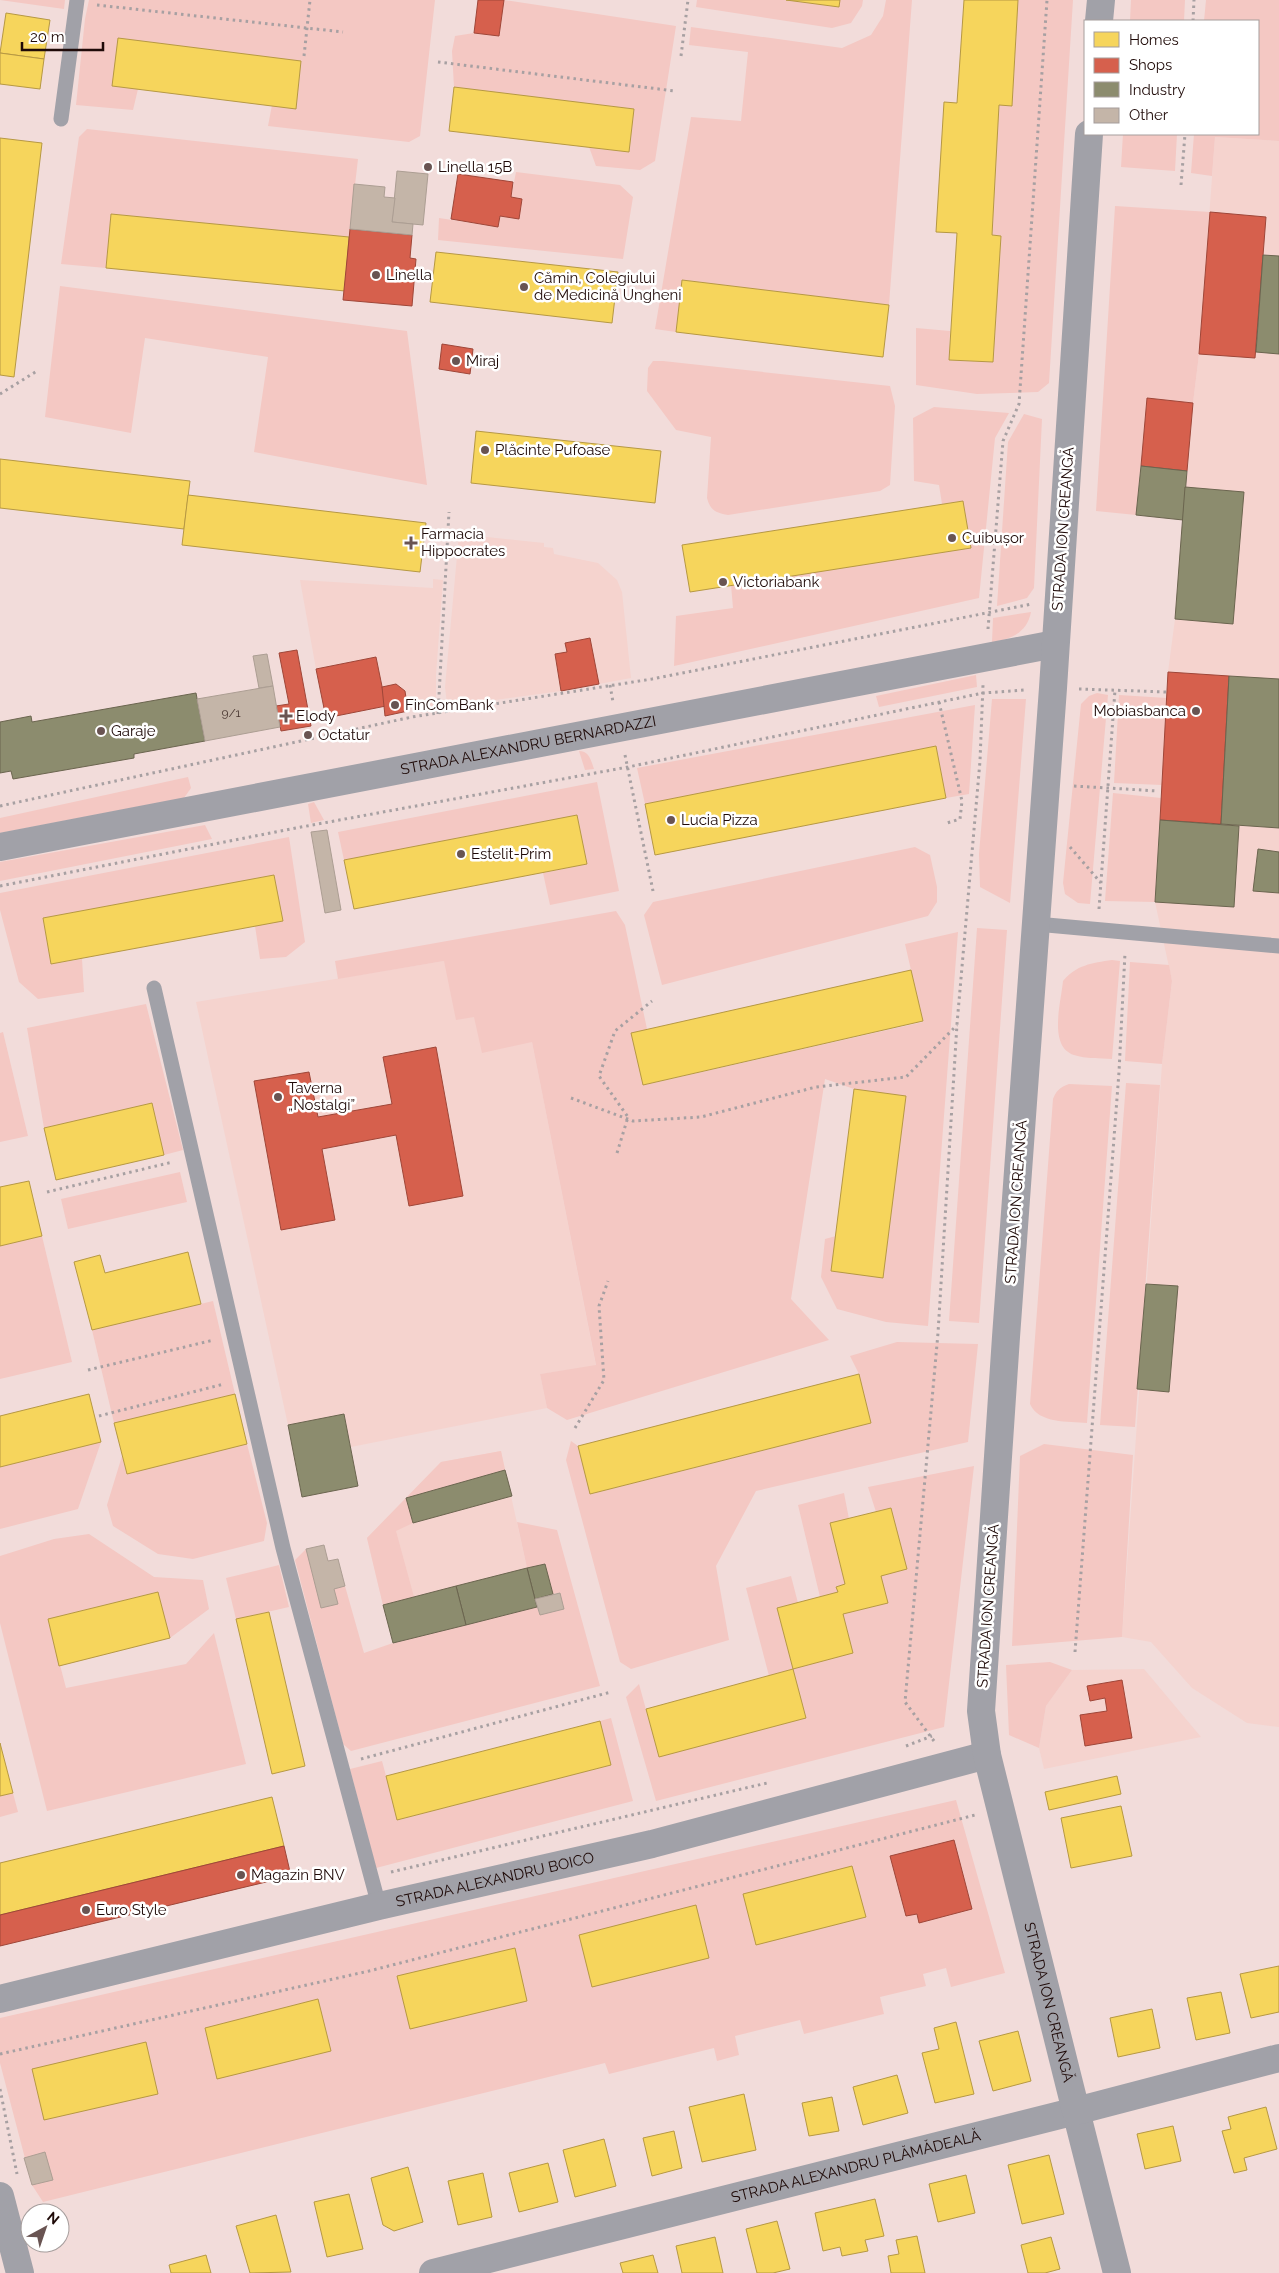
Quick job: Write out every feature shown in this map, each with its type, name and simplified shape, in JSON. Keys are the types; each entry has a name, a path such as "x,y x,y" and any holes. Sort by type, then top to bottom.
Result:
{"street":[{"path":"1099,20 1101,0"},
{"name":"STRADA ION CREANGĂ","path":"1089,135 1053,688 981,1711 988,1755 1001,1810 1117,2273"},
{"name":"STRADA ALEXANDRU BERNARDAZZI","path":"0,847 1055,644"},
{"name":"STRADA ALEXANDRU BOICO","path":"0,1999 378,1906 652,1844 988,1755"},
{"name":"STRADA ALEXANDRU PLĂMĂDEALĂ","path":"433,2273 1279,2058"},
{"path":"9,2187 20,2273"}],"lane":[{"path":"61,119 77,1"},
{"path":"1036,924 1279,946"},
{"path":"154,988 283,1548 378,1906"}],"path":[{"path":"304,56 310,0"},
{"path":"681,56 688,0"},
{"path":"905,1702 938,1333 958,1024 980,761 984,658 990,612 1003,440 1019,404 1048,0"},
{"path":"1193,20 1194,0"},
{"path":"77,1 343,32"},
{"path":"438,62 675,92"},
{"path":"1182,185 1185,135"},
{"path":"0,394 36,371"},
{"path":"438,714 449,512"},
{"path":"0,806 412,717 610,685 1058,600"},
{"path":"610,685 652,891"},
{"path":"0,886 296,828 628,767 983,693 1053,688 1167,692"},
{"path":"1098,930 1116,690"},
{"path":"939,702 962,801 960,819 947,823"},
{"path":"1069,786 1158,791"},
{"path":"1064,841 1101,883"},
{"path":"1075,1652 1119,1072 1126,932"},
{"path":"628,1117 599,1076 615,1031 652,1001"},
{"path":"571,1098 628,1117 634,1121 701,1117 816,1087 906,1077 958,1024"},
{"path":"617,1153 628,1117"},
{"path":"47,1192 193,1157"},
{"path":"575,1428 604,1380 599,1306 608,1282"},
{"path":"88,1370 234,1335"},
{"path":"99,1416 244,1379"},
{"path":"341,1764 611,1692"},
{"path":"899,1749 932,1736"},
{"path":"371,1876 768,1782"},
{"path":"0,2054 369,1971 1001,1810"},
{"path":"0,2089 9,2187"}],"shaded area":[{"path":"0,0 65,0 64,9"},
{"path":"89,0 435,0 420,136 409,142 268,126 272,105 296,108 301,61 118,38 138,89 133,110 76,105 85,19"},
{"path":"504,0 676,26 655,161 640,170 596,166 589,147 629,152 634,109 454,87 452,51 455,36 474,33 499,36"},
{"path":"697,0 786,0 839,7 840,0 863,0 862,6 851,23 832,28 696,7"},
{"path":"886,0 912,0 889,305 682,280 676,332 655,329 691,117 741,121 748,52 689,45 691,27 842,48 871,35 883,16"},
{"path":"1018,0 1073,0 1049,383 1038,392 977,394 916,385 916,328 950,331 949,360 993,362 1001,236 992,235 999,105 1012,105"},
{"path":"1131,0 1185,0 1184,20 1130,20"},
{"path":"1206,0 1279,0 1279,141 1215,137 1212,176 1191,173 1194,135 1259,135 1259,20 1204,20"},
{"path":"87,129 358,159 349,237 111,214 106,268 61,264 79,137"},
{"path":"1123,135 1177,135 1175,171 1121,167"},
{"path":"1215,137 1279,141 1279,1727 1247,1723 1192,1688 1151,1642 1122,1637 1162,1064 1172,981 1155,902 1168,672 1175,619 1193,403 1199,354"},
{"path":"516,172 620,185 633,197 623,259 438,240 439,218 498,227 500,216 519,218 522,199 511,197"},
{"path":"1115,206 1210,212 1199,354 1193,403 1147,398 1136,515 1096,511"},
{"path":"60,286 407,331 427,485 254,452 268,357 145,338 131,433 45,417"},
{"path":"653,361 890,386 895,406 890,485 880,491 728,515 717,512 712,508 707,498 711,437 676,430 647,391 648,368"},
{"path":"934,407 1009,413 995,438 979,598 674,666 676,616 733,608 731,585 970,548 963,501 942,504 939,485 914,481 913,418"},
{"path":"1024,414 1042,419 1034,588 1027,598 997,606 1008,442"},
{"path":"459,534 544,543 544,547 553,548 554,554 598,563 617,580 622,592 631,678 561,691 466,704 465,700 447,704 445,687"},
{"path":"433,579 443,580 436,675 436,708 417,711 417,707 408,708 405,691 382,687 376,658 316,669 300,580 433,588"},
{"path":"1031,612 1026,625 1017,634 992,642 993,618"},
{"path":"976,675 977,687 879,707 876,696"},
{"path":"1097,693 1108,695 1090,904 1078,903 1065,894 1063,883 1081,704 1089,696"},
{"path":"1119,695 1167,698 1162,785 1114,783"},
{"path":"992,699 1026,699 1010,903 980,887 979,854"},
{"path":"975,705 969,794 946,798 936,746 645,804 637,768"},
{"path":"579,751 587,754 591,759 594,769 585,770"},
{"path":"188,777 191,788 184,798 0,833 0,818"},
{"path":"597,782 619,891 550,905 543,873 587,864 577,815 344,860 338,832"},
{"path":"1113,793 1161,798 1155,902 1105,901"},
{"path":"314,802 324,820 311,823 308,804"},
{"path":"205,825 212,839 0,881 0,862"},
{"path":"289,837 305,942 286,957 260,959 255,926 282,921 274,875 43,918 51,964 82,959 84,992 38,999 19,982 0,910 0,893"},
{"path":"915,847 930,855 937,887 937,902 928,916 662,985 644,915 653,902"},
{"path":"616,911 625,925 647,1029 644,1085 923,1022 905,944 958,932 928,1326 886,1322 837,1309 821,1277 825,1239 836,1236 831,1271 882,1277 905,1096 854,1089 825,1079 791,1299 829,1340 567,1420 547,1408 540,1374 596,1365 532,1042 482,1053 474,1017 456,1020 444,961 338,979 335,961"},
{"path":"977,928 1007,930 979,1323 949,1321"},
{"path":"1112,960 1120,961 1112,1059 1088,1058 1074,1055 1066,1050 1061,1043 1059,1033 1058,1023 1063,981 1079,968"},
{"path":"444,961 474,1016 532,1042 596,1366 540,1374 547,1408 351,1447 344,1414 288,1425 196,1002"},
{"path":"1130,962 1169,965 1172,981 1162,1064 1125,1061"},
{"path":"146,1004 183,1150 164,1155 152,1103 44,1128 27,1028"},
{"path":"3,1032 28,1136 0,1142 0,1033"},
{"path":"1126,1083 1160,1085 1135,1427 1100,1425"},
{"path":"1069,1084 1112,1086 1087,1423 1047,1418 1040,1415 1030,1404 1053,1099 1063,1086"},
{"path":"180,1172 187,1202 68,1229 61,1199"},
{"path":"42,1236 72,1362 0,1379 0,1246"},
{"path":"213,1301 235,1394 114,1423 92,1330"},
{"path":"897,1342 978,1344 968,1442 756,1491 716,1566 729,1640 631,1669 620,1662 566,1460 571,1441 578,1446 591,1494 871,1423 859,1374 850,1356"},
{"path":"101,1442 78,1509 0,1529 0,1467"},
{"path":"247,1444 267,1523 264,1541 193,1559 158,1554 113,1526 107,1505 122,1456 127,1474"},
{"path":"1044,1444 1133,1455 1122,1637 1012,1646 1020,1456"},
{"path":"501,1451 527,1568 383,1605 367,1538 441,1462"},
{"path":"501,1451 505,1470 406,1498 413,1523 396,1531 414,1597 383,1605 367,1538 441,1462"},
{"path":"974,1466 944,1727 656,1801 626,1697 639,1684 659,1757 806,1718 793,1669 853,1653 843,1614 888,1603 881,1576 906,1569 891,1508 876,1512 868,1487"},
{"path":"844,1493 849,1519 830,1524 845,1584 836,1587 838,1592 820,1597 798,1505"},
{"path":"517,1522 557,1530 600,1686 351,1751 343,1744 295,1560 306,1549 337,1604 334,1589 345,1586 364,1653 393,1643 537,1607 540,1615 564,1609 560,1593 553,1594 545,1564 527,1568"},
{"path":"89,1534 154,1577 203,1580 209,1609 170,1638 157,1592 48,1619 66,1688 186,1664 214,1633 246,1764 47,1811 0,1623 0,1556 54,1539"},
{"path":"279,1565 289,1607 236,1619 226,1578"},
{"path":"791,1576 798,1603 777,1608 793,1669 769,1676 746,1588"},
{"path":"1050,1662 1072,1670 1046,1706 1039,1748 1009,1735 1006,1665"},
{"path":"1144,1669 1201,1737 1044,1769 1039,1748 1046,1706 1072,1670"},
{"path":"611,1718 633,1801 376,1868 350,1769 382,1761 398,1820 611,1765 600,1721"},
{"path":"13,1793 18,1812 0,1817 0,1796"},
{"path":"956,1800 1005,1973 951,1987 946,1968 923,1974 926,1986 880,1997 884,2014 804,2034 800,2020 735,2036 739,2055 717,2061 714,2048 609,2074 605,2063 43,2202 32,2185 0,2063 0,2018"}],"building: Homes":[{"path":"786,0 840,0 839,7"},
{"path":"964,0 1018,0 1012,106 999,105 992,235 1001,236 993,362 949,360 957,233 936,232 944,102 957,103"},
{"path":"6,13 50,20 44,59 0,53"},
{"path":"118,38 301,61 296,109 112,86"},
{"path":"0,53 44,59 40,89 0,84"},
{"path":"454,87 634,109 629,152 449,131"},
{"path":"0,138 42,143 14,377 0,375"},
{"path":"111,214 349,237 345,291 106,268"},
{"name":"Cămin, Colegiului de Medicină Ungheni","path":"436,252 618,272 612,323 430,302"},
{"path":"682,280 889,305 883,357 676,332"},
{"path":"476,431 661,451 655,503 471,483"},
{"path":"0,459 190,481 184,529 0,508"},
{"path":"188,495 426,523 420,572 182,545"},
{"path":"963,501 971,548 690,592 682,545"},
{"path":"936,746 946,798 655,855 645,804"},
{"path":"577,815 587,864 354,909 344,860"},
{"path":"274,875 283,921 51,964 43,918"},
{"path":"911,970 923,1021 643,1085 631,1033"},
{"path":"854,1089 906,1096 883,1278 831,1271"},
{"path":"152,1103 164,1155 56,1180 44,1128"},
{"path":"29,1181 42,1236 0,1246 0,1187"},
{"path":"188,1252 201,1304 92,1330 74,1262 100,1255 105,1273"},
{"path":"859,1374 871,1423 590,1494 578,1446"},
{"path":"89,1394 101,1442 0,1467 0,1416"},
{"path":"235,1394 247,1444 127,1474 114,1423"},
{"path":"891,1508 907,1569 881,1576 888,1603 843,1614 853,1653 793,1669 777,1608 838,1592 836,1587 845,1584 830,1523"},
{"path":"158,1592 170,1638 59,1666 48,1619"},
{"path":"269,1612 305,1766 272,1774 236,1619"},
{"path":"793,1669 806,1718 659,1757 646,1709"},
{"path":"600,1721 611,1765 397,1820 386,1776"},
{"path":"0,1743 13,1793 0,1796"},
{"path":"1117,1776 1121,1794 1049,1810 1045,1792"},
{"path":"272,1797 284,1846 0,1915 0,1863"},
{"path":"1121,1806 1132,1856 1071,1868 1061,1818"},
{"path":"852,1866 866,1917 756,1945 743,1894"},
{"path":"696,1905 709,1958 592,1987 579,1935"},
{"path":"515,1948 527,2001 410,2029 397,1976"},
{"path":"1279,1966 1279,2012 1251,2018 1240,1974"},
{"path":"1221,1992 1230,2033 1196,2040 1187,1998"},
{"path":"318,1999 331,2051 217,2079 205,2028"},
{"path":"1152,2009 1160,2048 1118,2057 1110,2018"},
{"path":"956,2022 974,2094 935,2103 922,2053 939,2049 934,2028"},
{"path":"1018,2031 1031,2081 993,2091 979,2041"},
{"path":"146,2042 158,2094 44,2120 32,2069"},
{"path":"897,2075 908,2113 863,2125 853,2087"},
{"path":"744,2094 756,2150 702,2162 689,2107"},
{"path":"832,2097 839,2131 809,2136 802,2103"},
{"path":"1266,2107 1277,2149 1244,2158 1247,2170 1234,2173 1222,2131 1231,2129 1228,2117"},
{"path":"1173,2126 1181,2161 1145,2169 1137,2134"},
{"path":"674,2131 682,2168 652,2176 643,2138"},
{"path":"604,2139 616,2186 575,2197 563,2150"},
{"path":"1049,2155 1064,2214 1022,2224 1008,2165"},
{"path":"548,2163 558,2202 519,2212 509,2173"},
{"path":"408,2167 423,2222 394,2231 383,2225 371,2178"},
{"path":"483,2173 492,2217 458,2225 448,2181"},
{"path":"966,2175 975,2213 938,2222 929,2184"},
{"path":"349,2194 363,2249 327,2257 314,2202"},
{"path":"875,2199 884,2236 865,2240 868,2251 842,2256 840,2247 823,2251 815,2213"},
{"path":"276,2215 291,2272 250,2273 236,2226"},
{"path":"777,2221 790,2269 773,2273 757,2273 746,2229"},
{"path":"917,2236 925,2273 891,2273 888,2256 899,2254 896,2240"},
{"path":"715,2237 723,2273 682,2273 676,2246"},
{"path":"1051,2237 1060,2269 1045,2273 1028,2273 1021,2245"},
{"path":"206,2255 211,2273 171,2273 169,2265"},
{"path":"653,2255 658,2273 623,2273 620,2263"}],"building: Shops":[{"path":"478,0 504,0 499,36 474,33"},
{"path":"458,174 513,182 511,197 522,199 519,219 500,216 498,227 451,219"},
{"path":"1210,212 1266,217 1255,358 1199,354"},
{"path":"350,229 412,235 410,258 416,259 412,306 343,300"},
{"path":"442,344 473,349 470,374 439,369"},
{"path":"1147,398 1193,403 1187,471 1141,466"},
{"path":"590,638 599,684 561,691 555,654 567,652 565,643"},
{"path":"297,650 311,726 281,731 276,706 289,704 279,653"},
{"path":"376,657 386,706 326,718 316,669"},
{"path":"1168,672 1229,676 1221,824 1160,820"},
{"path":"396,684 405,691 408,711 385,716 382,687"},
{"path":"436,1047 463,1196 409,1206 396,1135 322,1149 335,1220 281,1230 254,1081 309,1072 318,1117 392,1104 383,1057"},
{"path":"1122,1680 1132,1738 1085,1746 1080,1715 1107,1711 1105,1698 1090,1701 1087,1686"},
{"path":"954,1840 972,1909 919,1923 917,1914 906,1916 890,1856"},
{"path":"284,1846 291,1876 0,1946 0,1915"}],"building: Industry":[{"path":"1263,255 1279,256 1279,354 1256,352"},
{"path":"1141,466 1187,471 1183,520 1136,515"},
{"path":"1185,487 1244,492 1233,624 1175,619"},
{"path":"1229,676 1279,679 1279,828 1221,824"},
{"name":"Garaje","path":"196,693 205,741 134,754 134,758 13,779 11,771 0,773 0,722 31,716 32,722"},
{"path":"1160,820 1239,826 1234,907 1155,902"},
{"path":"1258,849 1279,852 1279,893 1253,891"},
{"path":"1146,1284 1178,1286 1169,1392 1137,1389"},
{"path":"344,1414 358,1486 302,1497 288,1425"},
{"path":"505,1470 512,1496 413,1523 406,1498"},
{"path":"545,1564 553,1594 535,1599 527,1568"},
{"path":"527,1568 537,1607 466,1625 456,1586"},
{"path":"456,1586 466,1625 393,1643 383,1605"}],"building: Other":[{"path":"397,171 428,174 423,225 392,222"},
{"path":"354,184 385,187 384,197 395,198 392,222 413,224 412,235 350,229"},
{"path":"267,654 273,686 259,688 253,656"},
{"path":"273,686 280,727 205,741 197,699"},
{"path":"327,830 341,910 325,913 311,832"},
{"path":"324,1545 328,1561 338,1559 345,1586 334,1589 338,1604 321,1608 306,1549"},
{"path":"560,1593 564,1609 540,1615 535,1599"},
{"path":"45,2152 53,2180 32,2185 24,2158"}],"place":[{"name":"Linella 15B","path":"428,167"},
{"name":"Linella","path":"376,275"},
{"name":"Cămin, Colegiului de Medicină Ungheni","path":"524,287"},
{"name":"Miraj","path":"456,361"},
{"name":"Plăcinte Pufoase","path":"485,450"},
{"name":"Cuibușor","path":"952,538"},
{"name":"Farmacia Hippocrates","path":"411,543"},
{"name":"Victoriabank","path":"723,582"},
{"name":"FinComBank","path":"395,705"},
{"name":"Mobiasbanca","path":"1196,711"},
{"name":"Elody","path":"286,716"},
{"name":"Garaje","path":"101,731"},
{"name":"Octatur","path":"308,735"},
{"name":"Lucia Pizza","path":"671,820"},
{"name":"Estelit-Prim","path":"461,854"},
{"name":"Taverna „Nostalgi”","path":"278,1097"},
{"name":"Magazin BNV","path":"241,1875"},
{"name":"Euro Style","path":"86,1910"}]}
